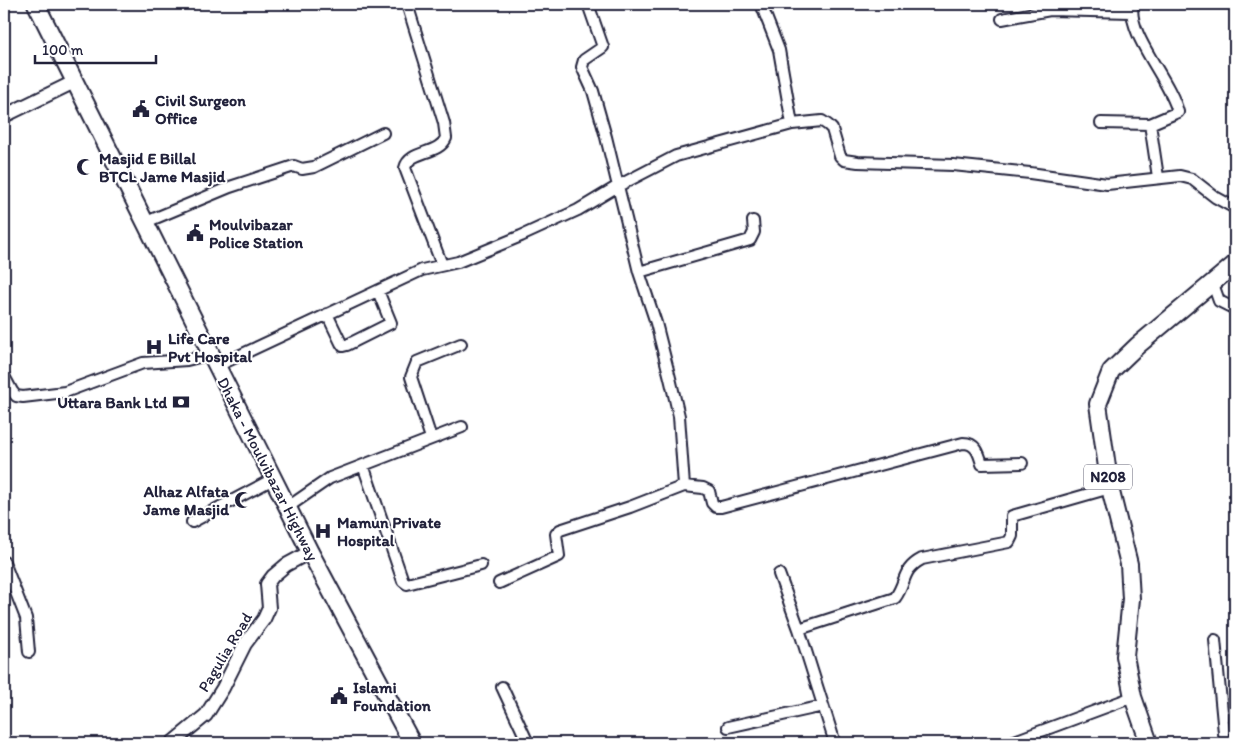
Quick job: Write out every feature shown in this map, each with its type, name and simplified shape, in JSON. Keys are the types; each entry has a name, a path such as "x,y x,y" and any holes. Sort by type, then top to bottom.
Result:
{"highway":[{"name":"Dhaka - Moulvibazar Highway","path":"36,4 310,552 412,743"},
{"name":"N208","path":"1149,743 1133,697 1125,656 1131,600 1129,564 1110,488 1098,404 1111,371 1137,346 1235,264"}],"street":[{"path":"407,4 444,123 446,138 441,146 410,160 405,168 442,264"},
{"path":"588,4 602,47 584,60 582,67 593,91 639,272 656,323 679,416 684,486"},
{"path":"761,4 779,50 792,124"},
{"path":"1002,19 1050,10 1132,8 1132,21 1171,94 1178,112 1150,124 1101,123"},
{"path":"4,116 74,82"},
{"path":"4,376 16,396 23,397 65,392 144,363 214,360 327,314 422,270 442,264 458,262 521,236 578,210 618,186 676,156 792,124 822,122 832,129 840,156 844,160 954,165 1030,172 1107,184 1180,176 1192,179 1215,197 1235,208"},
{"path":"1150,124 1158,177"},
{"path":"146,222 230,187 294,166 302,169 314,167 383,133"},
{"path":"639,272 750,240 754,232 753,221"},
{"path":"1212,284 1219,301 1235,309"},
{"path":"327,314 343,346 346,345 391,323 378,291"},
{"path":"431,438 411,377 413,368 417,362 461,344"},
{"path":"288,507 330,478 462,427"},
{"path":"499,583 559,556 556,534 560,530 630,507 684,486 703,488 709,491 712,503 716,507 721,507 963,443 969,443 976,448 982,464 1022,463"},
{"path":"363,465 403,581 407,584 481,565"},
{"path":"192,522 274,479"},
{"path":"799,629 894,598 901,590 906,572 913,564 922,559 1009,542 1012,536 1010,518 1012,516 1110,488"},
{"name":"Pagulia Road","path":"172,743 186,734 206,714 223,688 245,644 264,618 268,608 267,584 286,565 310,552"},
{"path":"4,562 26,618 28,652"},
{"path":"779,574 799,629 835,743"},
{"path":"1215,640 1225,743"},
{"path":"502,687 528,743"},
{"path":"1009,743 1133,697"},
{"path":"728,727 824,706"}],"place":[{"name":"Civil Surgeon Office","path":"141,109"},
{"name":"Masjid E Billal BTCL Jame Masjid","path":"85,167"},
{"name":"Moulvibazar Police Station","path":"195,233"},
{"name":"Life Care Pvt Hospital","path":"154,347"},
{"name":"Uttara Bank Ltd","path":"181,402"},
{"name":"Alhaz Alfata Jame Masjid","path":"243,500"},
{"name":"Mamun Private Hospital","path":"323,531"},
{"name":"Islami Foundation","path":"339,696"}]}
